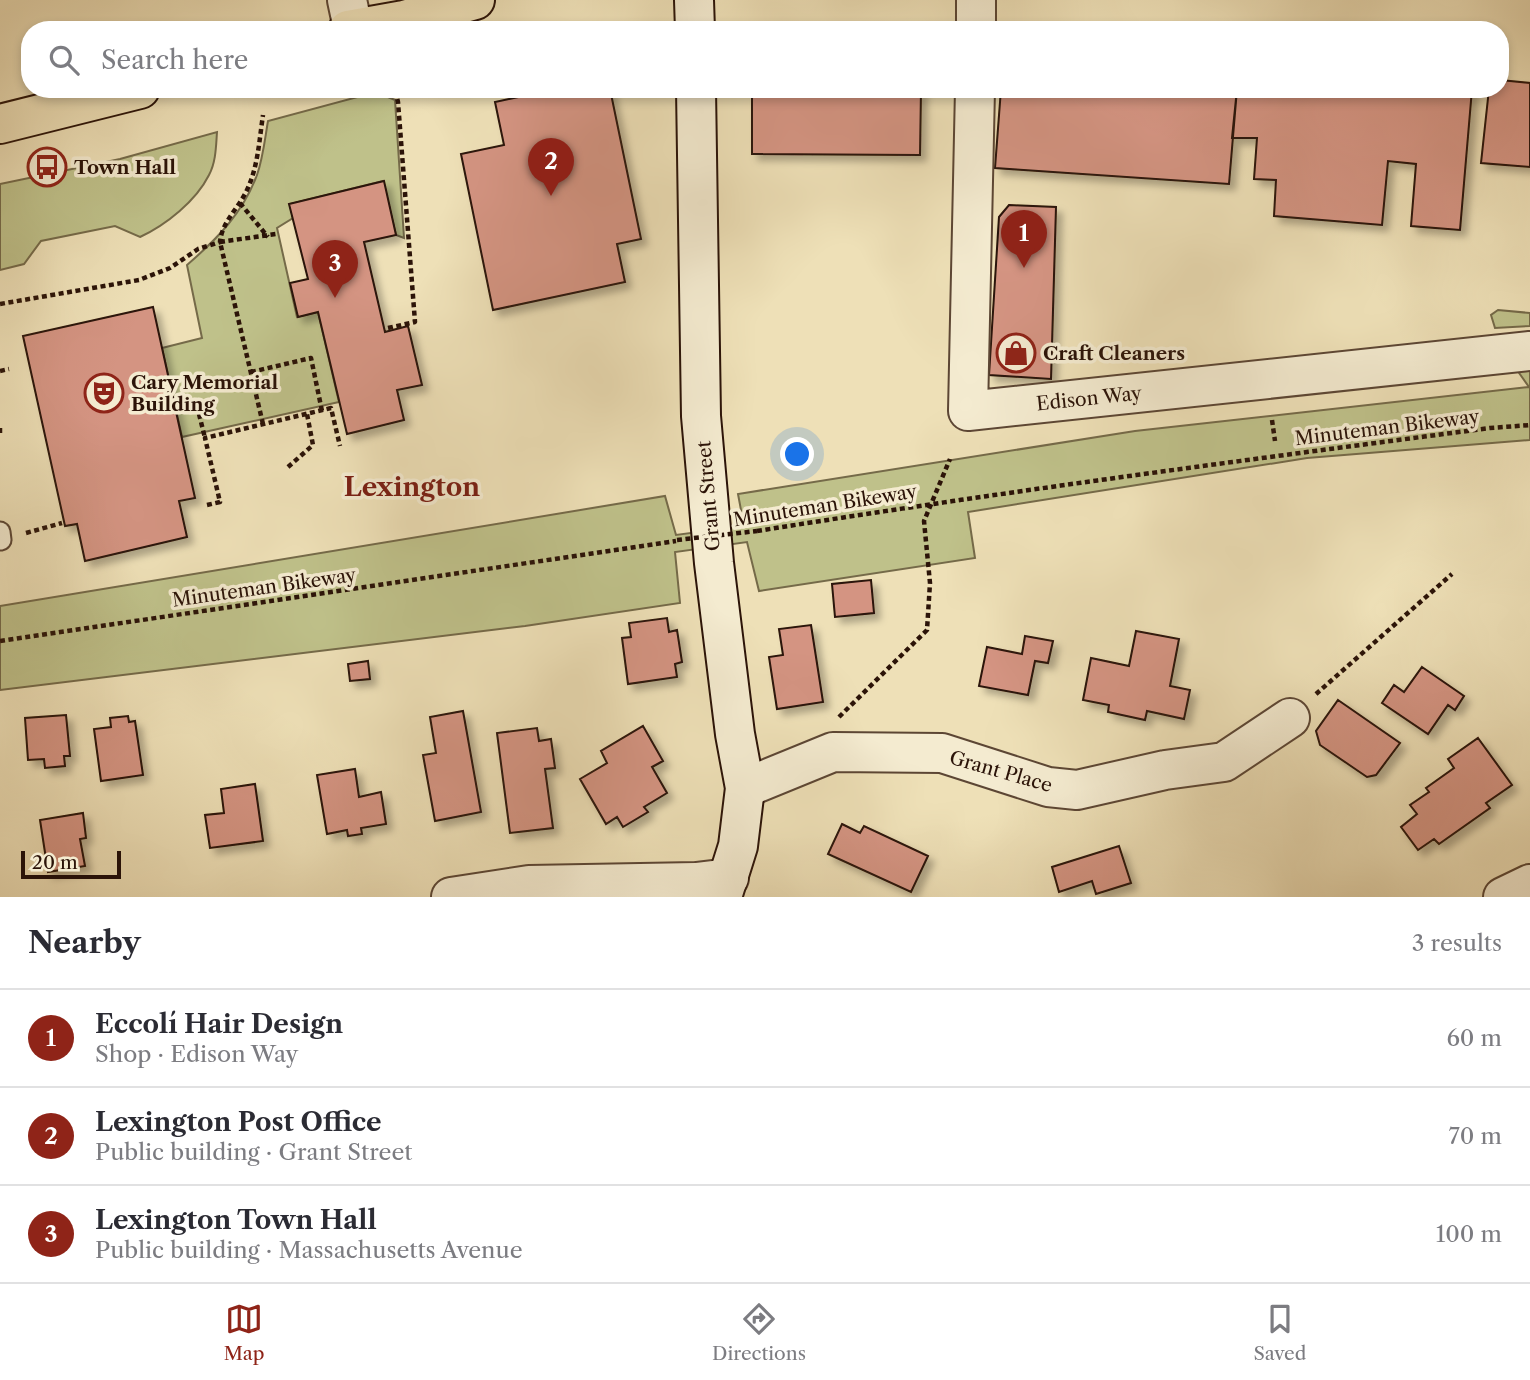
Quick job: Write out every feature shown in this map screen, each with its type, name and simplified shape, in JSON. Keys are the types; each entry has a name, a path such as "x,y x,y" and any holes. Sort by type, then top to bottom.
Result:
{"main road":[{"path":"349,19 404,20 475,0"},
{"path":"0,124 104,98"}],"street":[{"path":"694,0 695,21"},
{"path":"976,0 976,21"},
{"name":"Grant Street","path":"695,98 701,416 713,552 735,734 745,788 738,846 726,888"},
{"name":"Edison Way","path":"975,98 968,411 1530,351"},
{"name":"Grant Place","path":"745,788 833,752 943,753 1048,787 1077,790 1165,770 1224,762 1290,718"},
{"path":"451,897 529,886 696,882 726,888"},
{"path":"1503,897 1530,884"}],"lane":[{"path":"0,532 1,540"}],"path":[{"path":"388,328 415,322 397,98"},
{"path":"263,115 256,168 240,203 221,230 220,242 263,424"},
{"path":"240,203 268,237"},
{"path":"0,304 139,280 170,268 198,249 220,242 276,234"},
{"path":"251,372 311,358 322,411"},
{"path":"0,371 9,369"},
{"path":"205,438 331,408 340,446"},
{"path":"199,414 220,502 207,505"},
{"path":"288,467 313,445 307,414"},
{"path":"1272,420 1275,442"},
{"name":"Minuteman Bikeway","path":"0,640 677,540 757,531 931,503 1227,462 1530,425"},
{"path":"0,428 0,436"},
{"path":"819,758 828,727 927,630 930,583 923,521 950,459"},
{"path":"1,540 62,523"},
{"path":"1290,718 1452,574"}],"green space":[{"path":"354,98 395,100 404,238 396,235 383,181 290,204 293,218 277,228 297,317 318,312 339,402 182,437 162,348 202,338 187,265 219,235 237,213 251,189 259,168 268,121"},
{"path":"217,132 213,165 203,185 188,203 160,226 140,237 115,226 41,241 24,264 0,270 0,184 120,159"},
{"path":"1498,310 1530,313 1530,326 1495,328 1491,315"},
{"path":"1530,365 1530,440 1307,458 968,512 975,558 759,591 747,542 675,552 680,603 525,626 0,690 0,606 665,496 676,535 744,526 738,494 1135,431 1529,387 1517,370"}],"building":[{"path":"1509,81 1530,83 1530,167 1481,163 1488,98 1509,98"},
{"path":"514,98 612,98 641,239 617,244 625,282 493,310 461,154 504,145 495,102"},
{"path":"752,98 921,98 920,155 752,154"},
{"path":"1000,98 1236,98 1229,184 995,168"},
{"path":"1236,98 1471,98 1460,230 1411,226 1416,164 1388,161 1382,225 1274,216 1276,180 1254,179 1257,138 1232,138"},
{"path":"384,181 396,235 364,242 385,332 408,326 422,385 397,390 404,420 347,434 318,312 298,317 290,283 308,279 289,204"},
{"path":"1009,205 1056,207 1051,379 989,375 999,217"},
{"name":"Cary Memorial Building","path":"153,307 195,498 179,501 187,537 85,561 77,524 65,526 23,336"},
{"path":"871,580 874,613 835,617 832,584"},
{"path":"667,618 669,632 677,630 682,662 675,664 677,677 628,684 622,638 631,637 629,623"},
{"path":"811,625 823,702 777,709 769,657 783,655 779,629"},
{"path":"1136,631 1179,639 1170,686 1190,690 1184,719 1147,711 1145,720 1108,712 1109,705 1083,700 1091,658 1129,666"},
{"path":"1025,636 1053,641 1048,663 1035,661 1028,695 979,686 987,647 1022,654"},
{"path":"368,661 370,679 350,681 348,664"},
{"path":"1422,667 1464,696 1455,710 1448,705 1428,734 1382,703 1394,685 1404,692"},
{"path":"1338,700 1400,743 1376,775 1367,777 1320,745 1316,731"},
{"path":"463,711 481,812 435,821 423,755 436,753 430,717"},
{"path":"66,715 70,756 64,756 65,766 45,768 44,759 28,760 25,718"},
{"path":"128,716 129,722 135,721 143,775 101,781 94,729 111,727 110,718"},
{"path":"643,726 663,761 652,767 667,793 644,807 648,812 623,827 617,817 606,824 580,779 607,763 601,751"},
{"path":"537,728 539,741 551,739 555,768 545,769 553,828 510,833 497,733"},
{"path":"1478,738 1512,785 1486,803 1490,808 1439,844 1434,839 1418,850 1401,827 1417,814 1410,805 1429,792 1426,788 1454,768 1448,759"},
{"path":"355,769 359,797 381,792 386,824 361,828 362,834 348,836 347,830 327,834 317,775"},
{"path":"255,784 263,841 210,848 205,815 224,813 221,789"},
{"path":"83,813 86,838 80,839 85,866 48,872 40,820"},
{"path":"842,824 860,833 864,826 928,856 911,892 828,854"},
{"path":"1119,846 1131,883 1096,894 1092,881 1059,892 1052,867"}],"place":[{"name":"Town Hall","path":"47,167"},
{"name":"Lexington Post Office","path":"551,196"},
{"name":"Eccolí Hair Design","path":"1024,268"},
{"name":"Lexington Town Hall","path":"335,298"},
{"name":"Craft Cleaners","path":"1016,353"},
{"name":"Cary Memorial Building","path":"104,393"}],"district":[{"name":"Lexington","path":"412,487"}]}
